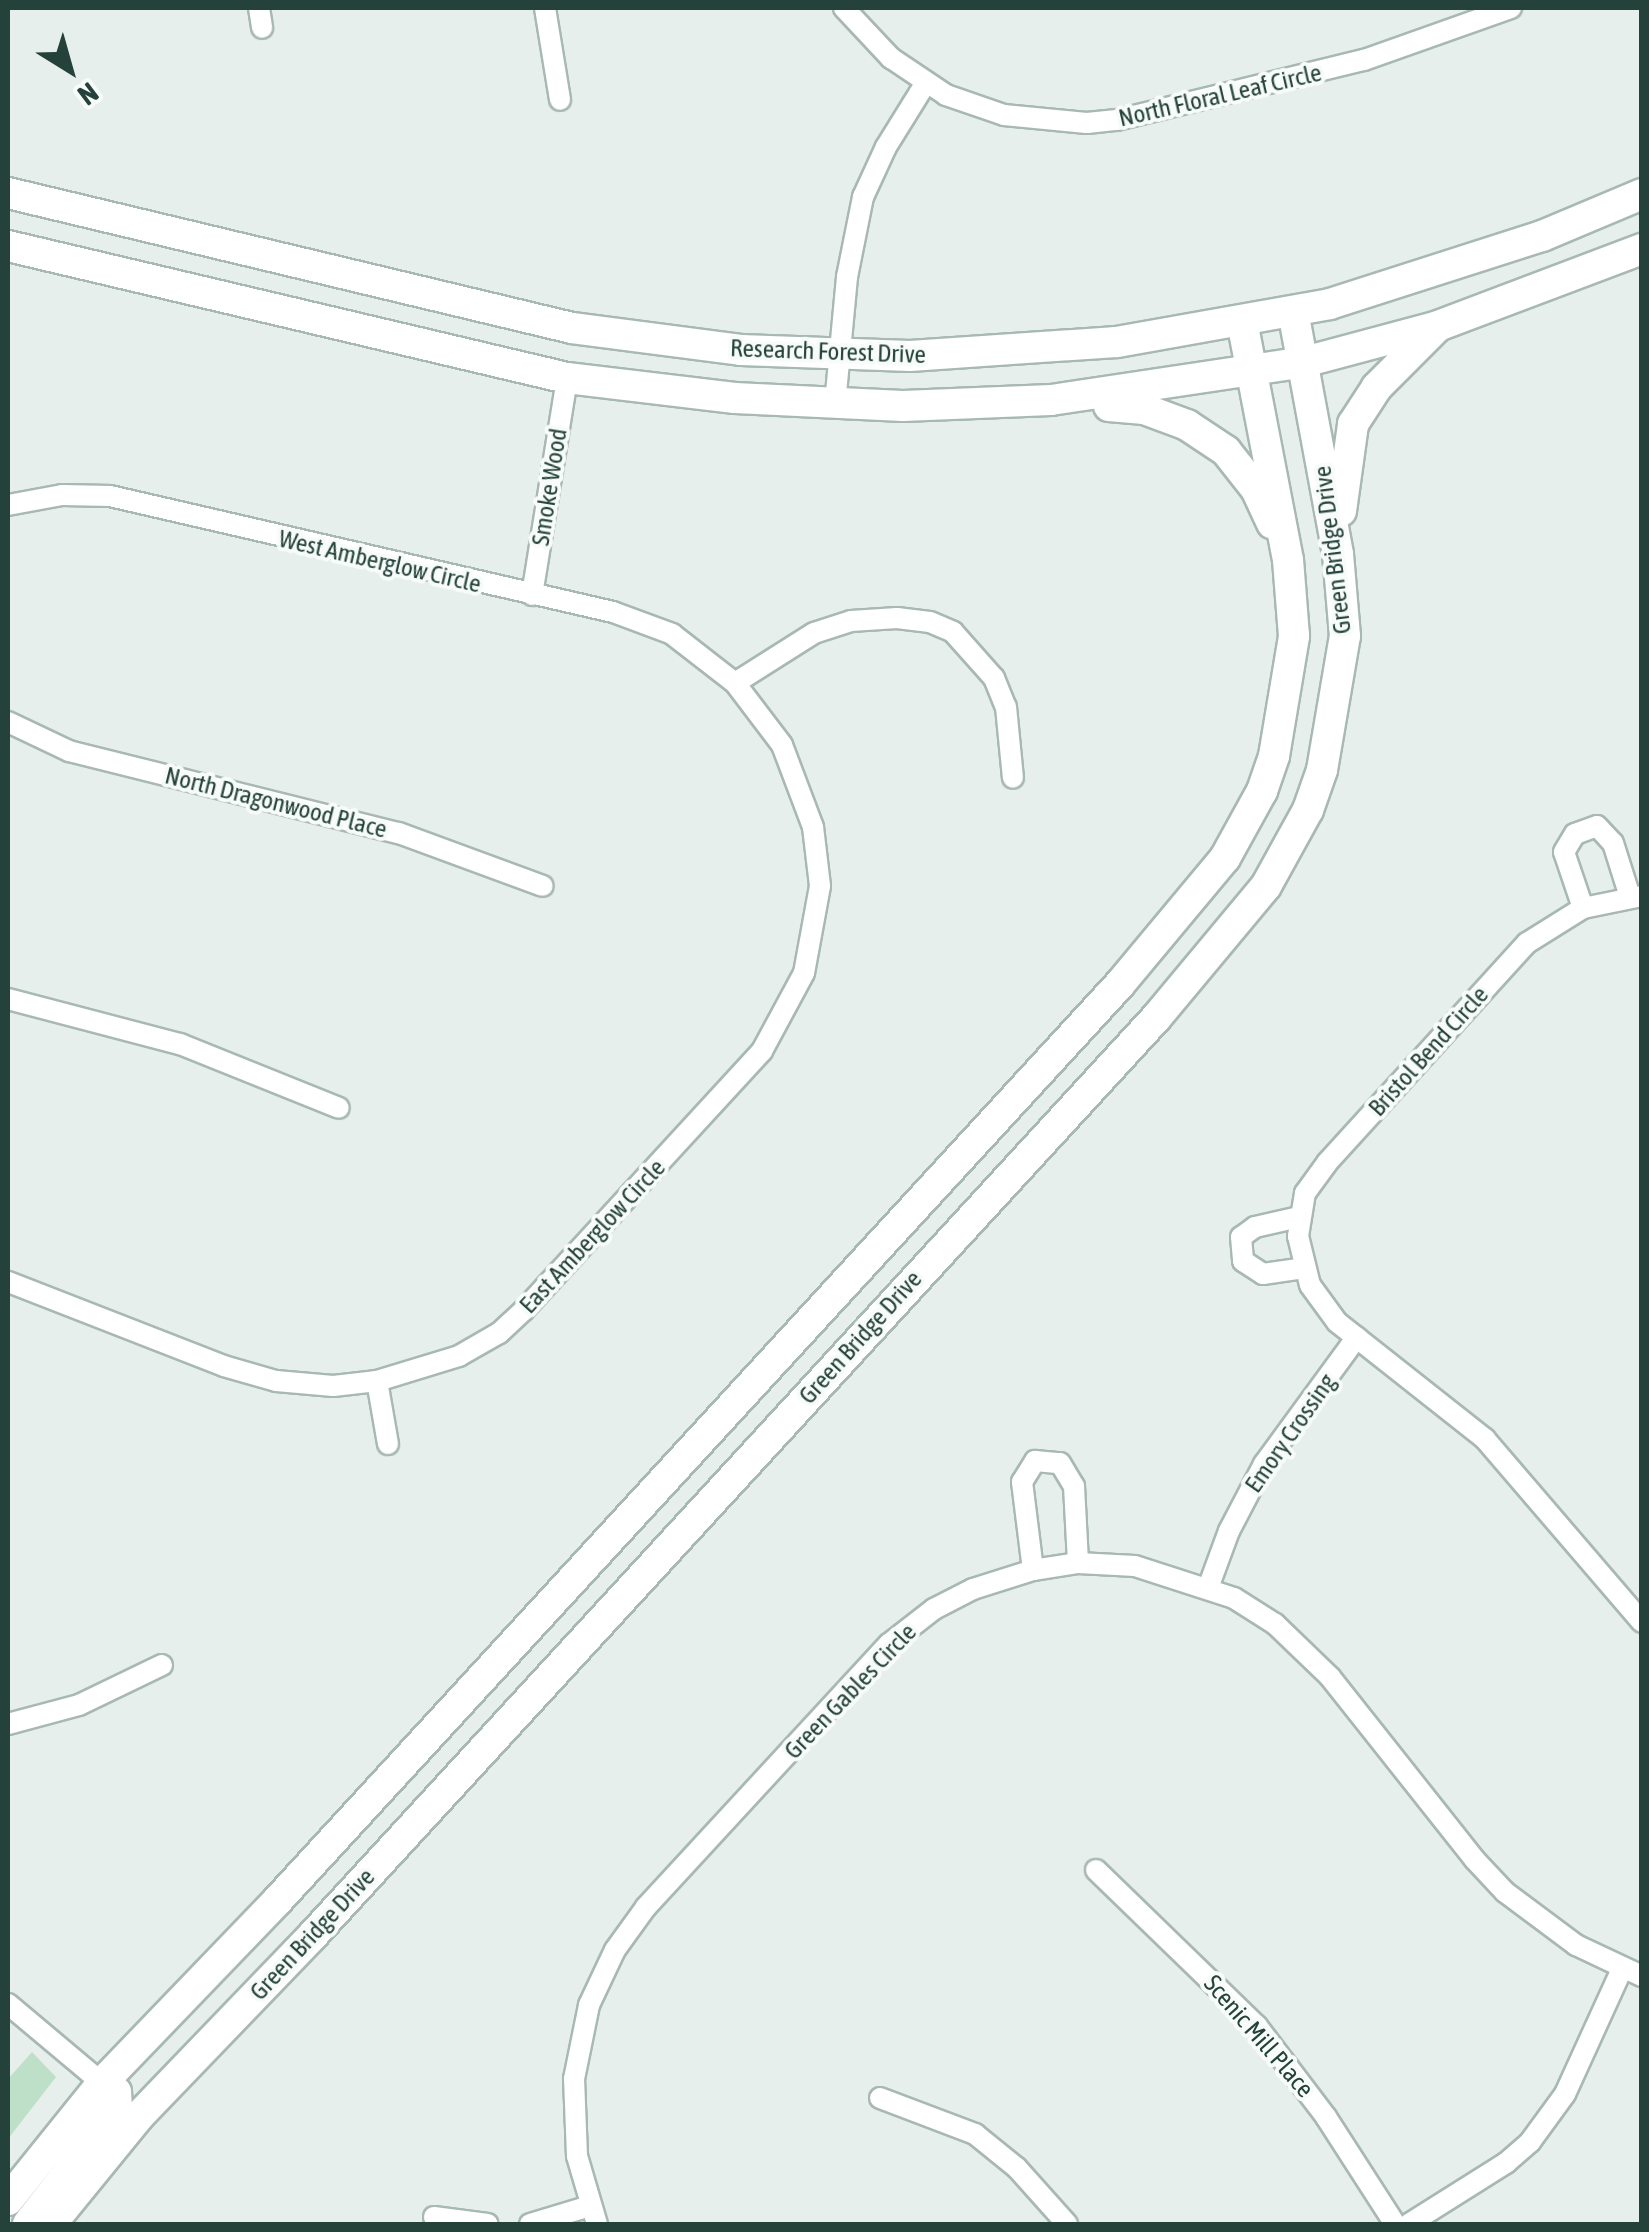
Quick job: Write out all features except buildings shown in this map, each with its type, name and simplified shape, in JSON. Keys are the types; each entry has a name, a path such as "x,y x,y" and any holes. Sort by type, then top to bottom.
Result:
{"main road":[{"name":"Research Forest Drive","path":"8,193 572,328 722,348 910,356 1049,350 1294,312 1458,266 1642,194"},
{"name":"Research Forest Drive","path":"8,246 567,378 734,398 975,406 1052,400 1304,362 1438,326 1642,250"},
{"name":"Green Bridge Drive","path":"51,2224 139,2116 314,1934 1237,926 1292,844 1322,770 1344,636 1338,554 1294,312"},
{"name":"Green Bridge Drive","path":"8,2200 102,2083 278,1900 1197,895 1248,820 1274,756 1294,636 1288,560 1242,321"},
{"path":"1338,554 1352,424 1377,387 1438,326"},
{"path":"1052,400 1144,409 1187,424 1213,442 1256,489 1288,560"},
{"path":"28,2224 116,2110 116,2092 102,2083"}],"street":[{"path":"545,8 560,100"},
{"path":"835,404 847,277 863,197 886,147 924,84 891,58 844,8"},
{"name":"North Floral Leaf Circle","path":"924,84 1027,120 1117,120 1364,60 1511,8"},
{"name":"Smoke Wood","path":"532,596 567,378"},
{"name":"West Amberglow Circle","path":"8,505 62,494 110,496 646,622 694,649 735,683"},
{"path":"735,683 814,633 851,622 896,618 930,622 953,632 974,651 994,678 1006,707 1013,778"},
{"name":"East Amberglow Circle","path":"8,1282 252,1376 333,1386 377,1382 459,1356 499,1332 744,1074 793,1000 818,916 820,886 813,827 782,745 735,683"},
{"name":"North Dragonwood Place","path":"8,722 69,751 399,832 543,886"},
{"name":"Bristol Bend Circle","path":"1299,1217 1306,1193 1326,1163 1527,943 1582,908 1636,896 1613,843 1598,826 1575,834 1564,852 1582,908"},
{"path":"8,999 180,1044 339,1108"},
{"path":"1304,1268 1262,1274 1243,1261 1241,1237 1255,1227 1299,1217 1304,1268 1322,1304 1357,1338 1485,1439 1642,1622"},
{"name":"Emory Crossing","path":"1208,1588 1229,1530 1264,1464 1357,1338"},
{"path":"377,1382 388,1444"},
{"path":"1033,1570 1022,1482 1036,1461 1060,1463 1074,1486 1078,1564"},
{"name":"Green Gables Circle","path":"593,2215 573,2130 574,2080 589,2005 614,1950 646,1907 889,1644 934,1610 972,1589 1033,1570 1078,1564 1135,1566 1234,1598 1296,1642 1505,1892 1557,1933 1632,1972"},
{"path":"8,1724 79,1705 162,1665"},
{"name":"Scenic Mill Place","path":"1096,1870 1257,2026 1326,2117 1395,2224"},
{"path":"1409,2224 1506,2163 1530,2142 1565,2094 1632,1972"},
{"path":"8,2004 102,2083"},
{"path":"880,2098 975,2134 1017,2168 1067,2224"},
{"path":"530,2224 593,2215"},
{"path":"434,2217 488,2224"}],"green space":[{"path":"32,2052 56,2077 8,2139 8,2079"}]}
